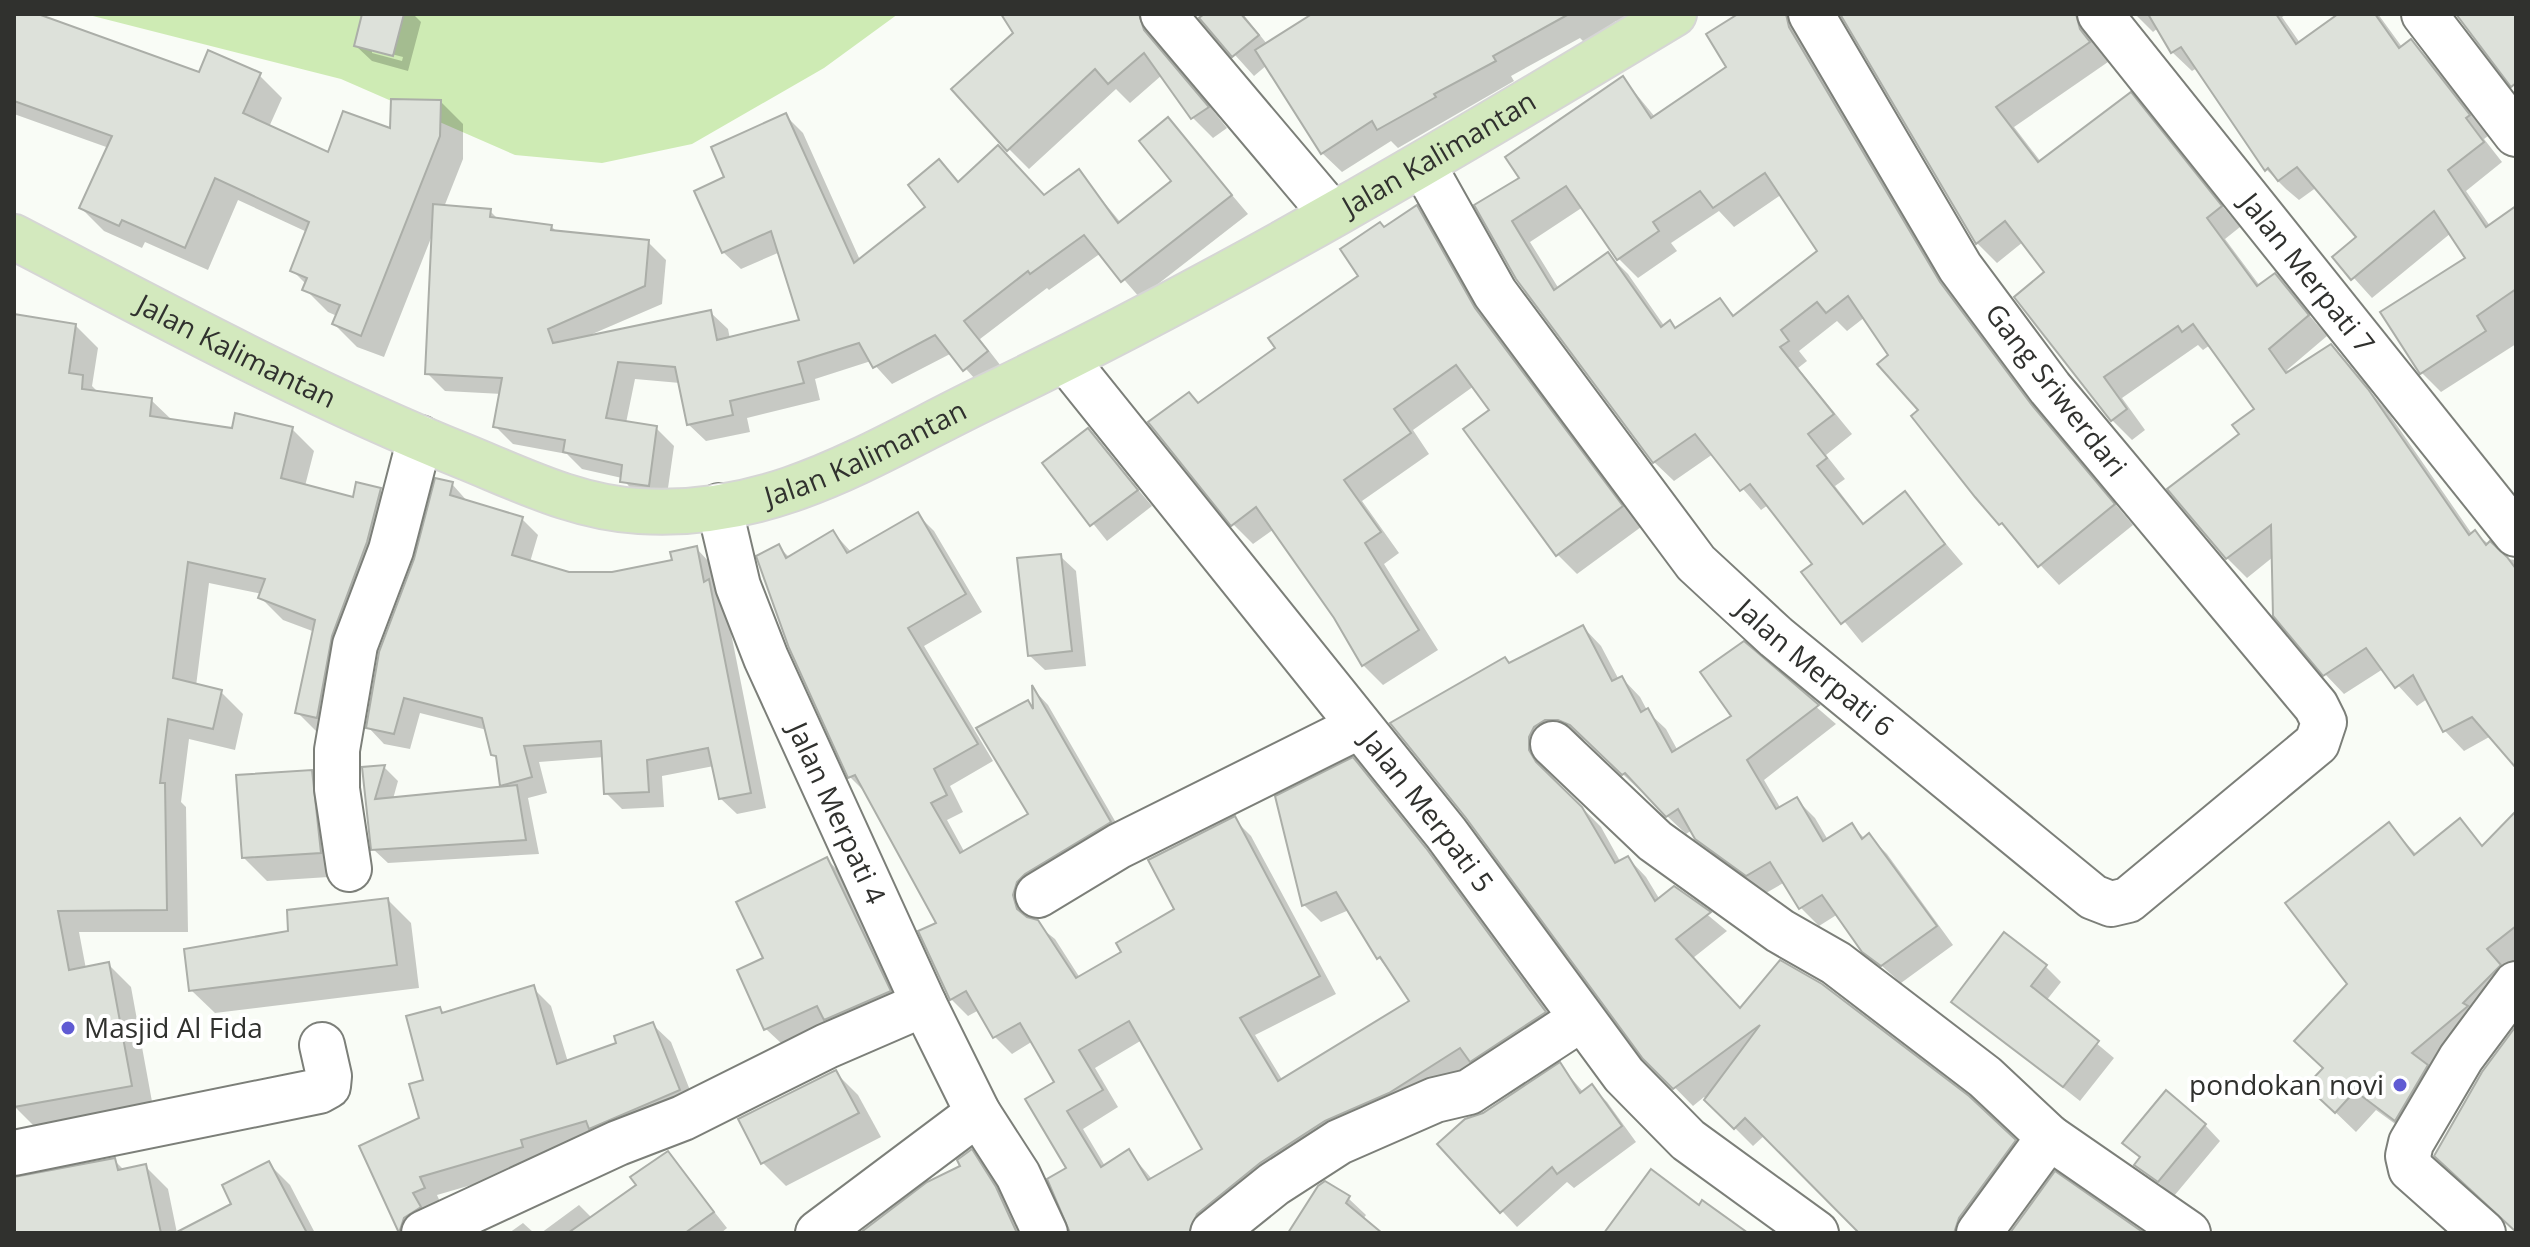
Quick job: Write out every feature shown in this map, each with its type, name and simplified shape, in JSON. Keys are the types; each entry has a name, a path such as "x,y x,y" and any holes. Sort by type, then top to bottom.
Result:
{"main road":[{"name":"Jalan Kalimantan","path":"14,237 316,393 570,499 639,511 754,502 847,470 1066,360 1423,165 1674,14"}],"street":[{"path":"1163,14 1332,214"},
{"name":"Gang Sriwerdari","path":"1811,14 1960,267 2050,388 2316,706 2324,722 2317,743"},
{"name":"Jalan Merpati 7","path":"2100,14 2516,534"},
{"path":"2424,14 2516,134"},
{"name":"Jalan Merpati 6","path":"1423,165 1495,293 1696,563 1776,637 2093,897 2111,904 2128,900 2317,743"},
{"name":"Jalan Merpati 5","path":"1066,360 1446,833 1624,1075 1688,1140 1816,1233"},
{"path":"349,869 337,789 337,750 355,645 391,550 420,438"},
{"name":"Jalan Merpati 4","path":"719,506 738,586 766,658 924,1004 978,1113 1018,1175 1045,1233"},
{"path":"1038,895 1119,846 1358,727"},
{"path":"1553,744 1655,841 1780,931 1836,963 1985,1077 2049,1137 2188,1233"},
{"path":"2483,1233 2411,1169 2408,1156 2411,1143 2461,1058 2516,984"},
{"path":"424,1233 618,1143 683,1118 827,1046 924,1004"},
{"path":"1213,1233 1274,1184 1339,1142 1435,1100 1469,1092 1581,1019"},
{"path":"14,1153 319,1091 328,1086 329,1076 322,1045"},
{"path":"818,1233 978,1113"},
{"path":"1979,1233 2049,1137"}],"green space":[{"path":"85,14 898,14 824,68 692,144 602,163 515,155 341,79"}],"building":[{"path":"14,14 38,14 199,72 208,50 261,73 243,113 328,152 343,111 390,128 391,99 441,100 440,136 361,336 332,324 340,305 302,290 307,278 290,271 309,222 215,178 185,248 122,220 119,226 79,208 112,136 14,101"},
{"path":"362,14 404,14 393,56 354,46"},
{"path":"1001,14 1139,14 1144,30 1209,107 1191,119 1144,53 1108,84 1095,69 1007,151 951,89 1013,33"},
{"path":"1204,14 1241,14 1259,35 1232,57 1199,18"},
{"path":"1312,14 1569,14 1493,56 1496,61 1434,94 1436,97 1377,130 1372,121 1321,154 1255,50"},
{"path":"1738,14 1786,14 1789,27 1940,282 2031,404 2115,504 2038,567 2002,523 1999,525 1975,497 1911,416 1918,410 1877,364 1888,355 1848,296 1826,313 1817,302 1781,330 1789,341 1780,347 1834,414 1808,434 1827,458 1817,466 1863,524 1905,491 1945,544 1841,624 1801,572 1812,564 1750,484 1740,491 1695,434 1653,463 1516,279 1474,205 1519,178 1505,157 1623,76 1651,118 1726,67 1706,34","holes":["1765,173 1817,251 1733,316 1720,298 1675,328 1670,320 1661,327 1608,252 1554,290 1512,221 1566,186 1617,260 1659,231 1653,222 1700,191 1713,208"]},
{"path":"1840,14 2076,14 2080,29 2090,42 1996,107 2038,162 2131,92 2222,206 2207,218 2257,286 2275,273 2309,315 2269,349 2286,373 2331,344 2368,389 2469,535 2475,530 2486,545 2490,541 2507,557 2516,569 2516,768 2472,717 2443,732 2413,675 2395,688 2366,648 2323,676 2273,616 2271,525 2226,559 2167,489 2239,434 2232,425 2254,409 2193,324 2182,332 2178,326 2104,377 2127,409 2111,421 2014,297 2044,272 2005,221 1976,244"},
{"path":"2148,14 2276,14 2296,44 2338,14 2375,14 2399,48 2411,39 2470,115 2466,118 2484,142 2448,170 2486,227 2516,206 2516,289 2477,316 2486,331 2420,374 2380,312 2465,258 2434,211 2351,280 2332,257 2356,237 2297,167 2278,181 2268,168 2265,171 2181,47 2171,53"},
{"path":"2456,14 2516,14 2516,83 2511,87"},
{"path":"786,113 854,263 925,207 908,185 939,159 958,182 998,145 1044,195 1079,169 1118,223 1171,181 1139,141 1168,117 1232,195 1121,282 1084,235 1030,274 1028,271 964,321 988,351 963,371 935,335 873,368 859,343 798,362 804,383 730,401 733,415 687,425 675,367 618,362 606,418 657,426 649,486 620,482 622,465 563,452 565,440 493,427 502,378 425,374 433,204 491,209 490,217 552,225 551,230 649,240 645,286 548,329 553,343 711,310 717,340 799,320 771,231 722,253 694,191 724,177 711,147"},
{"path":"1417,205 1475,308 1623,506 1556,556 1463,429 1489,410 1456,365 1394,409 1411,433 1344,480 1381,532 1365,543 1419,630 1362,666 1334,618 1256,507 1231,526 1148,422 1189,392 1198,403 1275,348 1268,338 1358,276 1340,249 1380,222 1384,227"},
{"path":"14,314 76,324 69,373 83,375 82,389 152,398 150,416 232,428 235,413 293,427 281,478 353,497 356,482 381,488 367,542 332,636 317,718 295,713 315,620 258,598 265,579 188,562 173,678 222,690 213,729 168,719 160,783 165,783 167,910 58,911 69,970 109,962 132,1086 14,1107"},
{"path":"1088,428 1138,490 1090,526 1042,463"},
{"path":"435,478 453,482 450,495 523,517 512,555 569,572 612,572 672,560 670,552 697,546 704,582 709,579 751,793 719,799 708,748 647,760 649,792 604,794 601,741 524,746 532,777 500,786 496,756 491,755 482,718 404,698 394,734 366,728 379,652 414,559"},
{"path":"918,512 966,594 908,628 978,744 934,769 947,795 931,803 960,853 1028,814 976,728 1028,700 1033,709 1032,685 1111,822 1025,874 1017,882 1013,895 1017,909 1027,917 1038,920 1076,978 1121,952 1116,943 1174,909 1148,860 1235,816 1320,976 1240,1018 1278,1081 1409,1001 1380,957 1377,959 1336,892 1302,906 1275,796 1353,757 1426,848 1546,1012 1470,1062 1460,1048 1389,1093 1325,1121 1260,1163 1197,1214 1189,1233 1070,1233 1047,1179 1066,1168 1025,1099 1054,1082 1020,1023 993,1038 966,991 950,1000 918,931 936,923 855,775 848,778 789,648 756,556 779,544 786,558 833,530 847,553","holes":["1129,1021 1202,1149 1148,1180 1129,1149 1101,1167 1067,1111 1103,1090 1079,1050"]},
{"path":"1061,554 1072,651 1028,656 1017,558"},
{"path":"1583,625 1612,681 1622,676 1641,712 1648,708 1672,752 1731,716 1700,672 1744,641 1819,705 1747,760 1776,809 1797,797 1823,841 1852,823 1862,839 1869,833 1937,926 1881,966 1862,952 1822,895 1799,909 1770,862 1746,876 1695,839 1678,809 1666,817 1625,773 1622,775 1570,725 1558,720 1545,720 1534,727 1529,737 1529,750 1536,762 1582,807 1615,863 1628,856 1655,901 1674,886 1711,912 1676,939 1740,1008 1780,960 1822,984 1969,1096 2016,1140 1959,1218 1954,1233 1859,1233 1745,1118 1734,1129 1704,1100 1760,1025 1673,1089 1643,1059 1466,818 1390,723 1505,657 1509,663"},
{"path":"385,765 375,799 517,785 526,840 371,850 362,767"},
{"path":"312,770 321,853 242,858 236,775"},
{"path":"2516,811 2516,926 2487,949 2501,965 2463,1003 2468,1006 2412,1053 2428,1065 2395,1121 2355,1091 2335,1113 2306,1086 2323,1068 2294,1041 2347,984 2285,903 2389,822 2414,855 2460,818 2482,846"},
{"path":"827,857 891,991 824,1020 817,1006 764,1030 737,970 763,958 736,902"},
{"path":"388,898 397,965 189,991 184,949 288,931 287,910"},
{"path":"2004,932 2047,965 2031,986 2099,1041 2063,1087 1951,1002"},
{"path":"534,985 557,1064 616,1043 614,1036 653,1022 680,1090 589,1129 586,1121 521,1140 523,1147 420,1177 425,1188 413,1193 421,1207 404,1218 399,1233 359,1146 419,1118 409,1084 423,1080 406,1016 440,1007 442,1013"},
{"path":"2516,1026 2516,1232 2434,1156 2482,1072"},
{"path":"1560,1062 1580,1093 1592,1084 1622,1126 1557,1174 1552,1167 1500,1213 1437,1144 1465,1119 1483,1113"},
{"path":"836,1070 859,1113 761,1164 738,1119"},
{"path":"2166,1090 2206,1124 2158,1182 2134,1165 2140,1157 2122,1143"},
{"path":"972,1149 996,1187 1017,1233 860,1233 927,1182 960,1166 957,1160"},
{"path":"668,1151 714,1212 685,1233 568,1233 636,1185 630,1177"},
{"path":"115,1158 118,1170 146,1164 161,1233 14,1233 14,1177"},
{"path":"269,1161 307,1233 175,1233 231,1204 222,1185"},
{"path":"1651,1169 1699,1205 1702,1200 1748,1233 1604,1233"},
{"path":"2055,1171 2144,1233 2010,1233"},
{"path":"1325,1181 1350,1196 1346,1203 1382,1233 1288,1233 1318,1186"}],"place":[{"name":"Masjid Al Fida","path":"68,1028"},
{"name":"pondokan novi","path":"2400,1085"}]}
